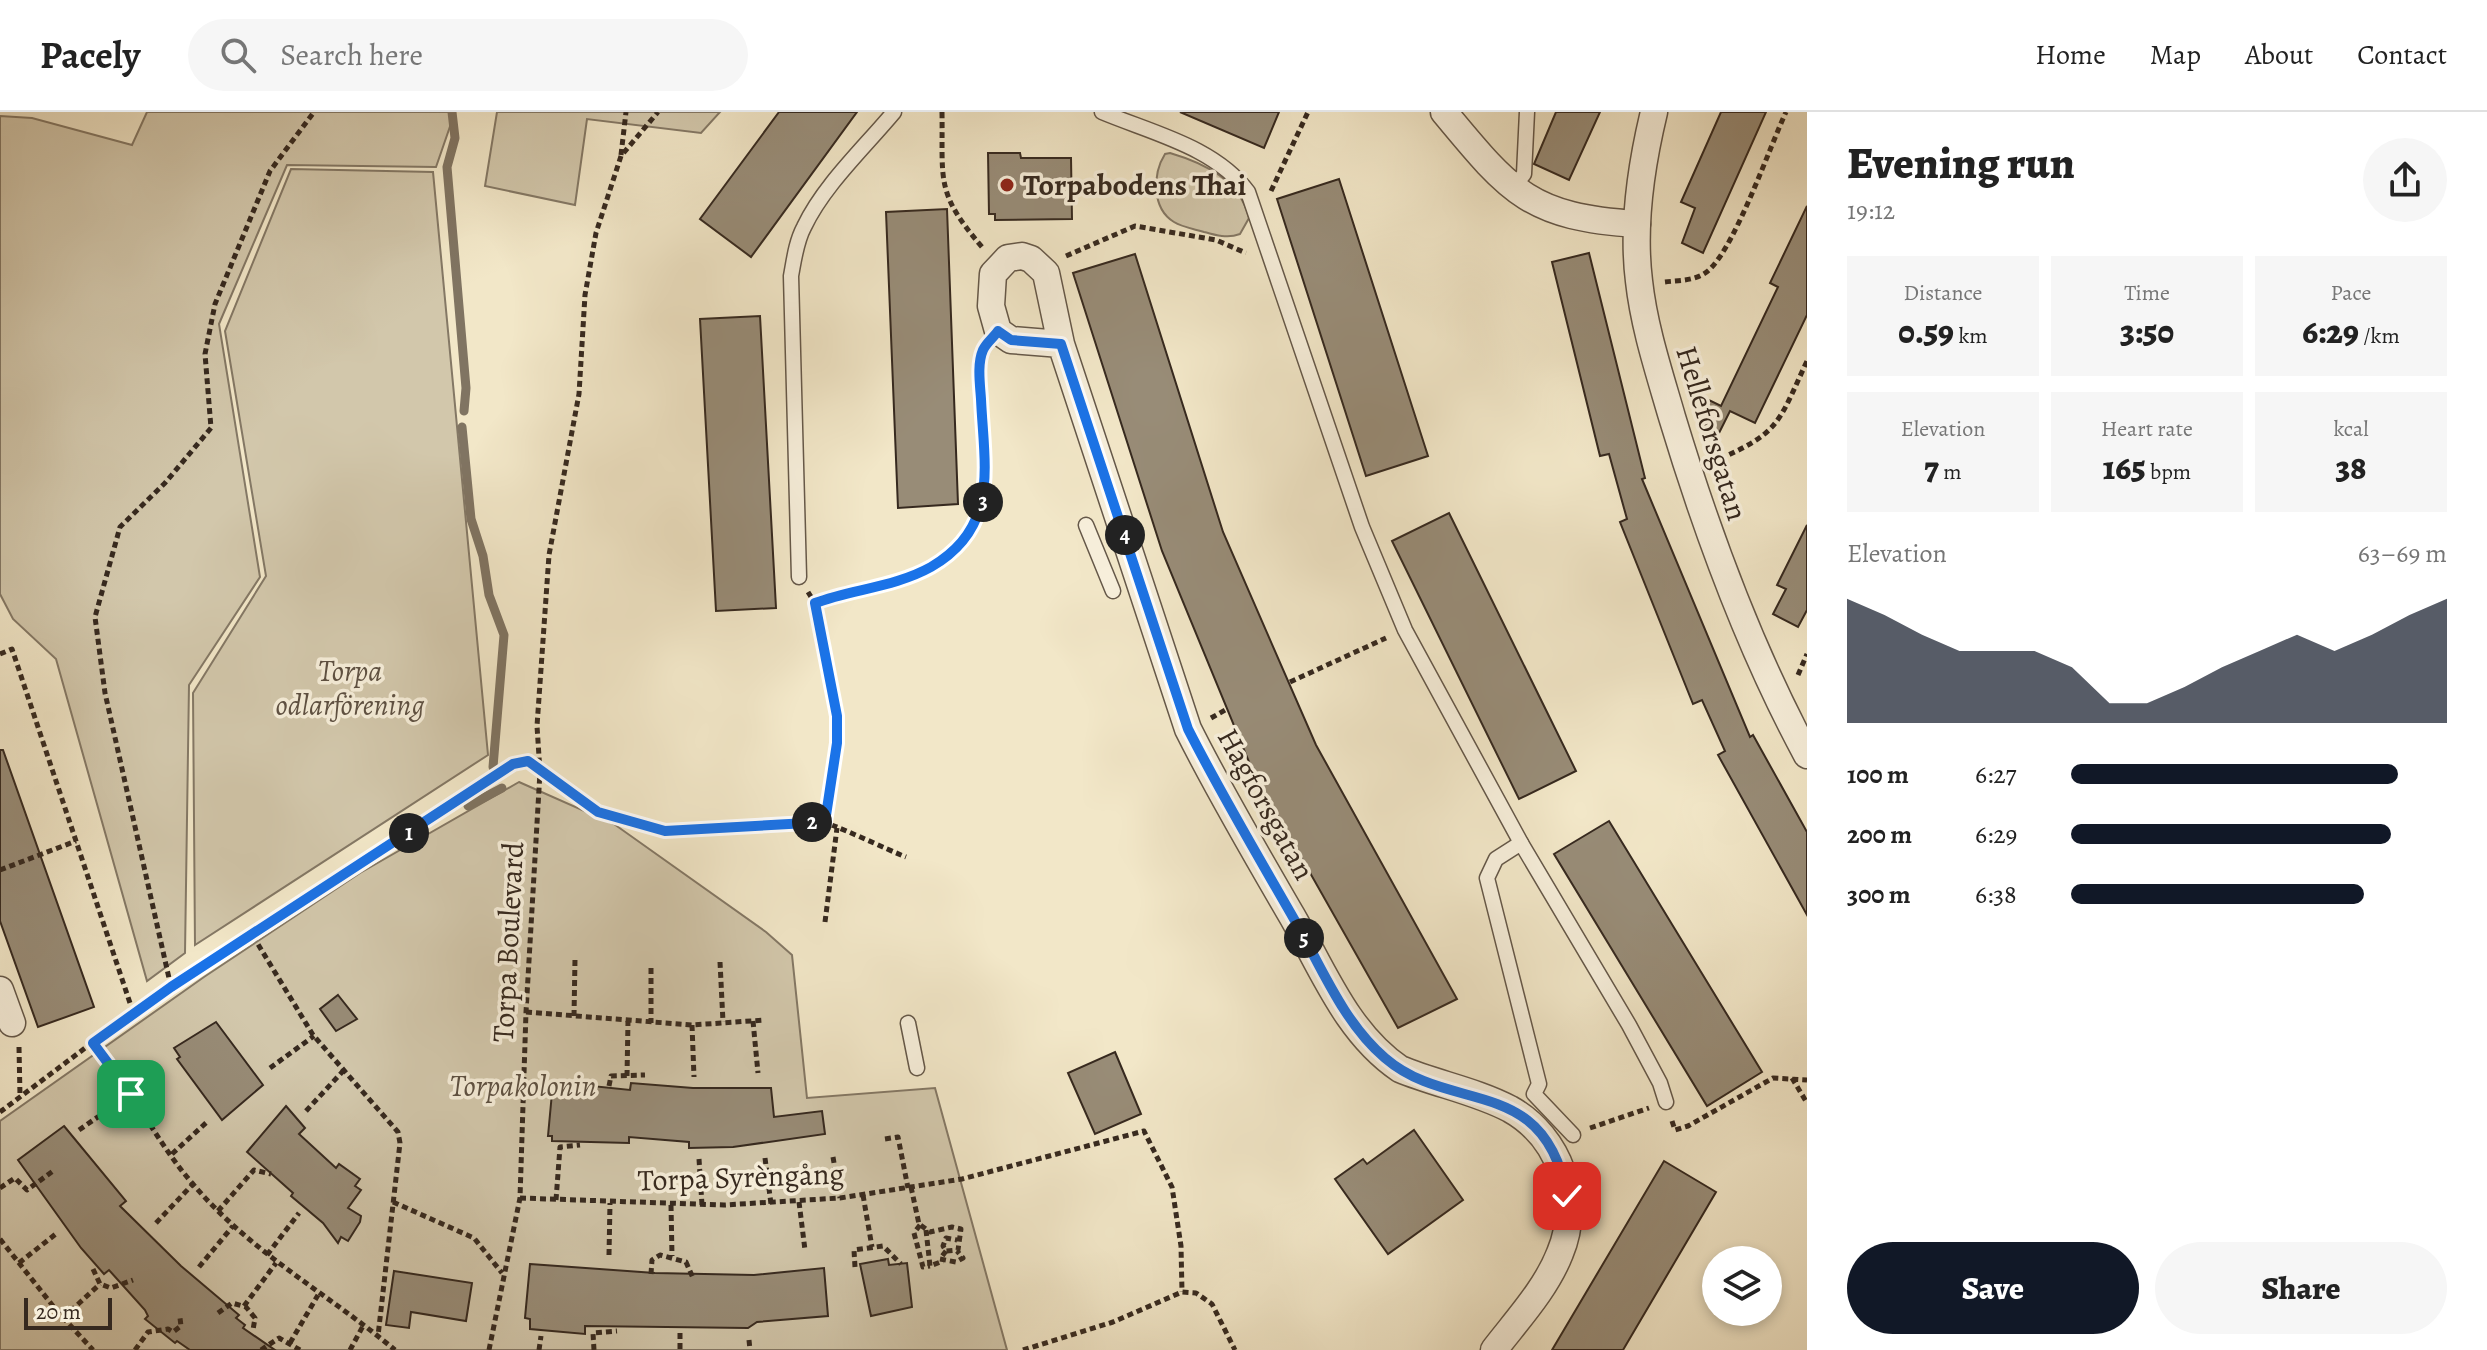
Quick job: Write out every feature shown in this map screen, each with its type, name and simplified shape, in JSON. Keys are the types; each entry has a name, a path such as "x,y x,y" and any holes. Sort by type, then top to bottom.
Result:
{"street":[{"path":"1444,112 1513,188 1546,209 1584,221 1637,224"},
{"name":"Helleforsgatan","path":"1654,112 1642,174 1637,224 1639,280 1648,335 1689,474 1723,572 1781,707 1807,755"},
{"name":"Hagforsgatan","path":"998,266 1008,258 1022,256 1046,273 1061,344 1188,729 1216,785 1352,1022 1385,1059 1400,1069 1513,1111 1532,1125 1557,1158 1569,1214 1561,1253 1538,1291 1494,1350"},
{"path":"998,266 991,288 998,331 1011,340 1061,344"},
{"path":"0,990 12,1023"}],"lane":[{"path":"799,577 791,276 796,248 804,227 823,196 894,112"},
{"path":"1102,112 1215,159 1234,172 1248,192 1362,527 1405,630 1521,843 1629,1025 1660,1083 1666,1102"},
{"path":"1513,188 1524,174 1527,112"},
{"path":"1086,525 1113,591"},
{"path":"1521,843 1496,859 1487,878 1539,1084 1534,1094 1576,1134"},
{"path":"908,1023 917,1068"}],"path":[{"path":"171,987 105,693 95,617 120,527 165,483 211,428 205,354 215,304 270,171 314,112"},
{"path":"621,156 626,112"},
{"path":"621,156 658,112"},
{"path":"942,112 943,189 953,213 998,266"},
{"path":"1257,216 1308,112"},
{"path":"1655,283 1696,278 1711,268 1730,236 1786,112"},
{"name":"Torpa Boulevard","path":"489,1350 502,1273 520,1198 526,1012 540,772 537,726 549,555 579,394 589,264 621,156"},
{"path":"1059,262 1068,254 1135,226 1216,240 1263,262 1272,261"},
{"path":"815,603 887,585 931,567 952,552 976,524 986,485 979,376 983,350 998,331"},
{"path":"1702,455 1706,465 1770,432 1778,423 1807,361"},
{"path":"799,577 815,603 837,716 837,743 825,822"},
{"path":"1290,682 1405,630"},
{"path":"0,654 12,649 133,1012"},
{"path":"1209,702 1218,726"},
{"path":"0,1112 133,1012 513,764 528,761 598,812 665,831 825,822 906,857"},
{"path":"825,922 837,828"},
{"path":"0,870 76,841"},
{"path":"253,936 314,1036 393,1123 400,1143 378,1336"},
{"path":"574,1016 575,959"},
{"path":"720,962 723,1022"},
{"path":"651,968 651,1023"},
{"path":"526,1012 692,1025 765,1020"},
{"path":"627,1076 628,1021"},
{"path":"753,1021 758,1073"},
{"path":"12,1023 20,1048 20,1097"},
{"path":"692,1025 694,1077"},
{"path":"270,1068 314,1036"},
{"path":"93,1043 193,1184 218,1211 276,1263 395,1350"},
{"path":"306,1111 344,1070"},
{"path":"609,1086 611,1076 645,1075"},
{"path":"1791,1077 1807,1103"},
{"path":"1666,1102 1675,1130 1688,1126 1773,1078 1807,1080"},
{"path":"79,1130 131,1094"},
{"path":"1576,1134 1637,1112"},
{"path":"172,1154 207,1122"},
{"name":"Torpa Syrèngång","path":"520,1198 671,1205 771,1205 840,1198 962,1179 1144,1131 1172,1187 1181,1246 1182,1292"},
{"path":"885,1139 898,1137 920,1225 926,1230 961,1229 957,1251"},
{"path":"556,1200 560,1147 580,1145"},
{"path":"833,1157 840,1198"},
{"path":"765,1158 771,1205"},
{"path":"699,1159 702,1205"},
{"path":"218,1211 254,1170 271,1174"},
{"path":"0,1188 15,1178 27,1190 53,1171"},
{"path":"156,1223 193,1184"},
{"path":"863,1195 872,1247"},
{"path":"393,1202 474,1238 502,1273"},
{"path":"799,1202 805,1250"},
{"path":"609,1255 610,1203"},
{"path":"671,1205 672,1256"},
{"path":"267,1255 299,1213"},
{"path":"920,1225 914,1233 923,1267 963,1258 957,1251 946,1251 940,1257 943,1261"},
{"path":"199,1267 233,1226"},
{"path":"926,1230 930,1266"},
{"path":"941,1230 946,1238 957,1240"},
{"path":"19,1263 57,1233"},
{"path":"946,1238 943,1246 946,1251"},
{"path":"0,1239 63,1318 93,1350"},
{"path":"855,1267 854,1250 883,1246 901,1264"},
{"path":"918,1246 927,1246"},
{"path":"651,1274 655,1257 672,1256 689,1264 693,1278"},
{"path":"244,1306 276,1263"},
{"path":"93,1269 100,1284 111,1288 133,1280"},
{"path":"63,1318 100,1284"},
{"path":"1023,1350 1113,1322 1182,1292 1196,1293 1212,1304 1235,1350"},
{"path":"290,1343 318,1295"},
{"path":"218,1313 232,1303 244,1306 255,1318 253,1330"},
{"path":"135,1350 148,1332 176,1331 181,1326 180,1318"},
{"path":"350,1350 363,1326"},
{"path":"594,1350 593,1333 617,1331"},
{"path":"680,1333 680,1350"},
{"path":"539,1350 541,1336"},
{"path":"261,1350 279,1338 300,1350"},
{"path":"749,1340 750,1350"},
{"path":"1048,1342 1051,1350"}],"green space":[{"path":"147,112 455,112 436,167 287,165 219,324 260,577 189,685 185,953 147,981 56,659 13,619 0,594 0,116 32,118 132,145"},
{"path":"497,112 720,112 701,133 587,119 575,205 485,186"},
{"path":"1170,153 1208,168 1238,193 1249,218 1240,234 1226,236 1204,232 1174,222 1167,216 1161,208 1156,190 1161,162 1165,154"},
{"name":"Torpa odlarförening","path":"291,169 433,172 488,755 195,945 193,693 266,576 225,331"},
{"name":"Torpakolonin","path":"519,782 614,824 766,932 792,955 807,1098 935,1088 1007,1350 0,1350 0,1121 204,977 360,873"}],"building":[{"path":"779,112 857,112 751,257 700,219"},
{"path":"1180,112 1279,112 1264,148"},
{"path":"1556,112 1600,112 1569,180 1534,164"},
{"path":"1721,112 1766,112 1703,253 1682,243 1695,208 1681,202"},
{"path":"988,153 1020,153 1021,158 1071,158 1072,219 995,220 995,214 989,214"},
{"path":"1339,179 1428,456 1366,476 1277,199"},
{"path":"1807,206 1807,315 1755,423 1730,411 1719,433 1698,421 1709,400 1721,406 1778,287 1770,283"},
{"path":"947,209 958,504 898,508 886,212"},
{"path":"1589,253 1645,478 1642,479 1750,737 1753,735 1807,832 1807,915 1718,755 1725,751 1702,700 1693,704 1620,522 1627,519 1609,454 1600,456 1552,262"},
{"path":"1135,254 1223,532 1316,745 1457,999 1398,1028 1254,774 1162,551 1073,273"},
{"path":"760,316 776,608 716,611 700,319"},
{"path":"1449,513 1576,771 1519,799 1392,541"},
{"path":"1807,525 1807,610 1798,627 1773,614 1786,589 1777,585"},
{"path":"0,750 3,750 94,1007 38,1027 0,921"},
{"path":"1609,821 1762,1072 1707,1106 1554,854"},
{"path":"338,995 357,1019 336,1031 320,1009"},
{"path":"216,1022 263,1085 222,1120 177,1059 180,1057 174,1048"},
{"path":"1115,1052 1141,1114 1095,1134 1068,1073"},
{"path":"553,1082 630,1090 631,1083 693,1088 771,1088 774,1117 822,1111 825,1134 733,1147 689,1148 689,1142 629,1137 629,1143 552,1141 552,1136 548,1136"},
{"path":"286,1106 305,1128 299,1134 336,1168 339,1164 360,1179 355,1186 361,1190 348,1208 361,1216 360,1222 348,1241 341,1237 338,1243 323,1223 291,1196 293,1193 247,1152"},
{"path":"64,1126 126,1201 120,1206 181,1266 239,1315 236,1318 245,1325 243,1328 275,1350 190,1350 177,1341 175,1343 145,1319 148,1316 145,1310 109,1270 104,1274 81,1248 18,1160"},
{"path":"1414,1130 1463,1200 1388,1254 1335,1179 1363,1159 1367,1164"},
{"path":"1664,1161 1716,1192 1623,1350 1552,1350"},
{"path":"888,1259 889,1265 907,1263 912,1307 871,1316 860,1264"},
{"path":"530,1264 655,1273 754,1275 824,1268 828,1316 757,1322 748,1328 585,1326 585,1334 530,1329 530,1319 525,1318"},
{"path":"394,1271 472,1283 466,1321 411,1312 409,1328 386,1325"}],"waterway":[{"path":"452,112 455,138 447,167 466,388 464,411"},
{"path":"462,427 471,519 483,556 489,595 504,635 493,767"},
{"path":"468,806 502,788"}],"place":[{"name":"Torpabodens Thai","path":"1007,185"}],"route":[{"path":"131,1094 93,1043 133,1012 513,764 528,761 566,792 598,812 638,826 665,831 825,822 837,743 837,716 815,603 911,576 931,567 968,536 981,510 986,485 979,376 983,350 998,331 1011,340 1061,344 1188,729 1216,785 1352,1022 1385,1059 1400,1069 1493,1101 1532,1125 1557,1158 1567,1196"}]}
